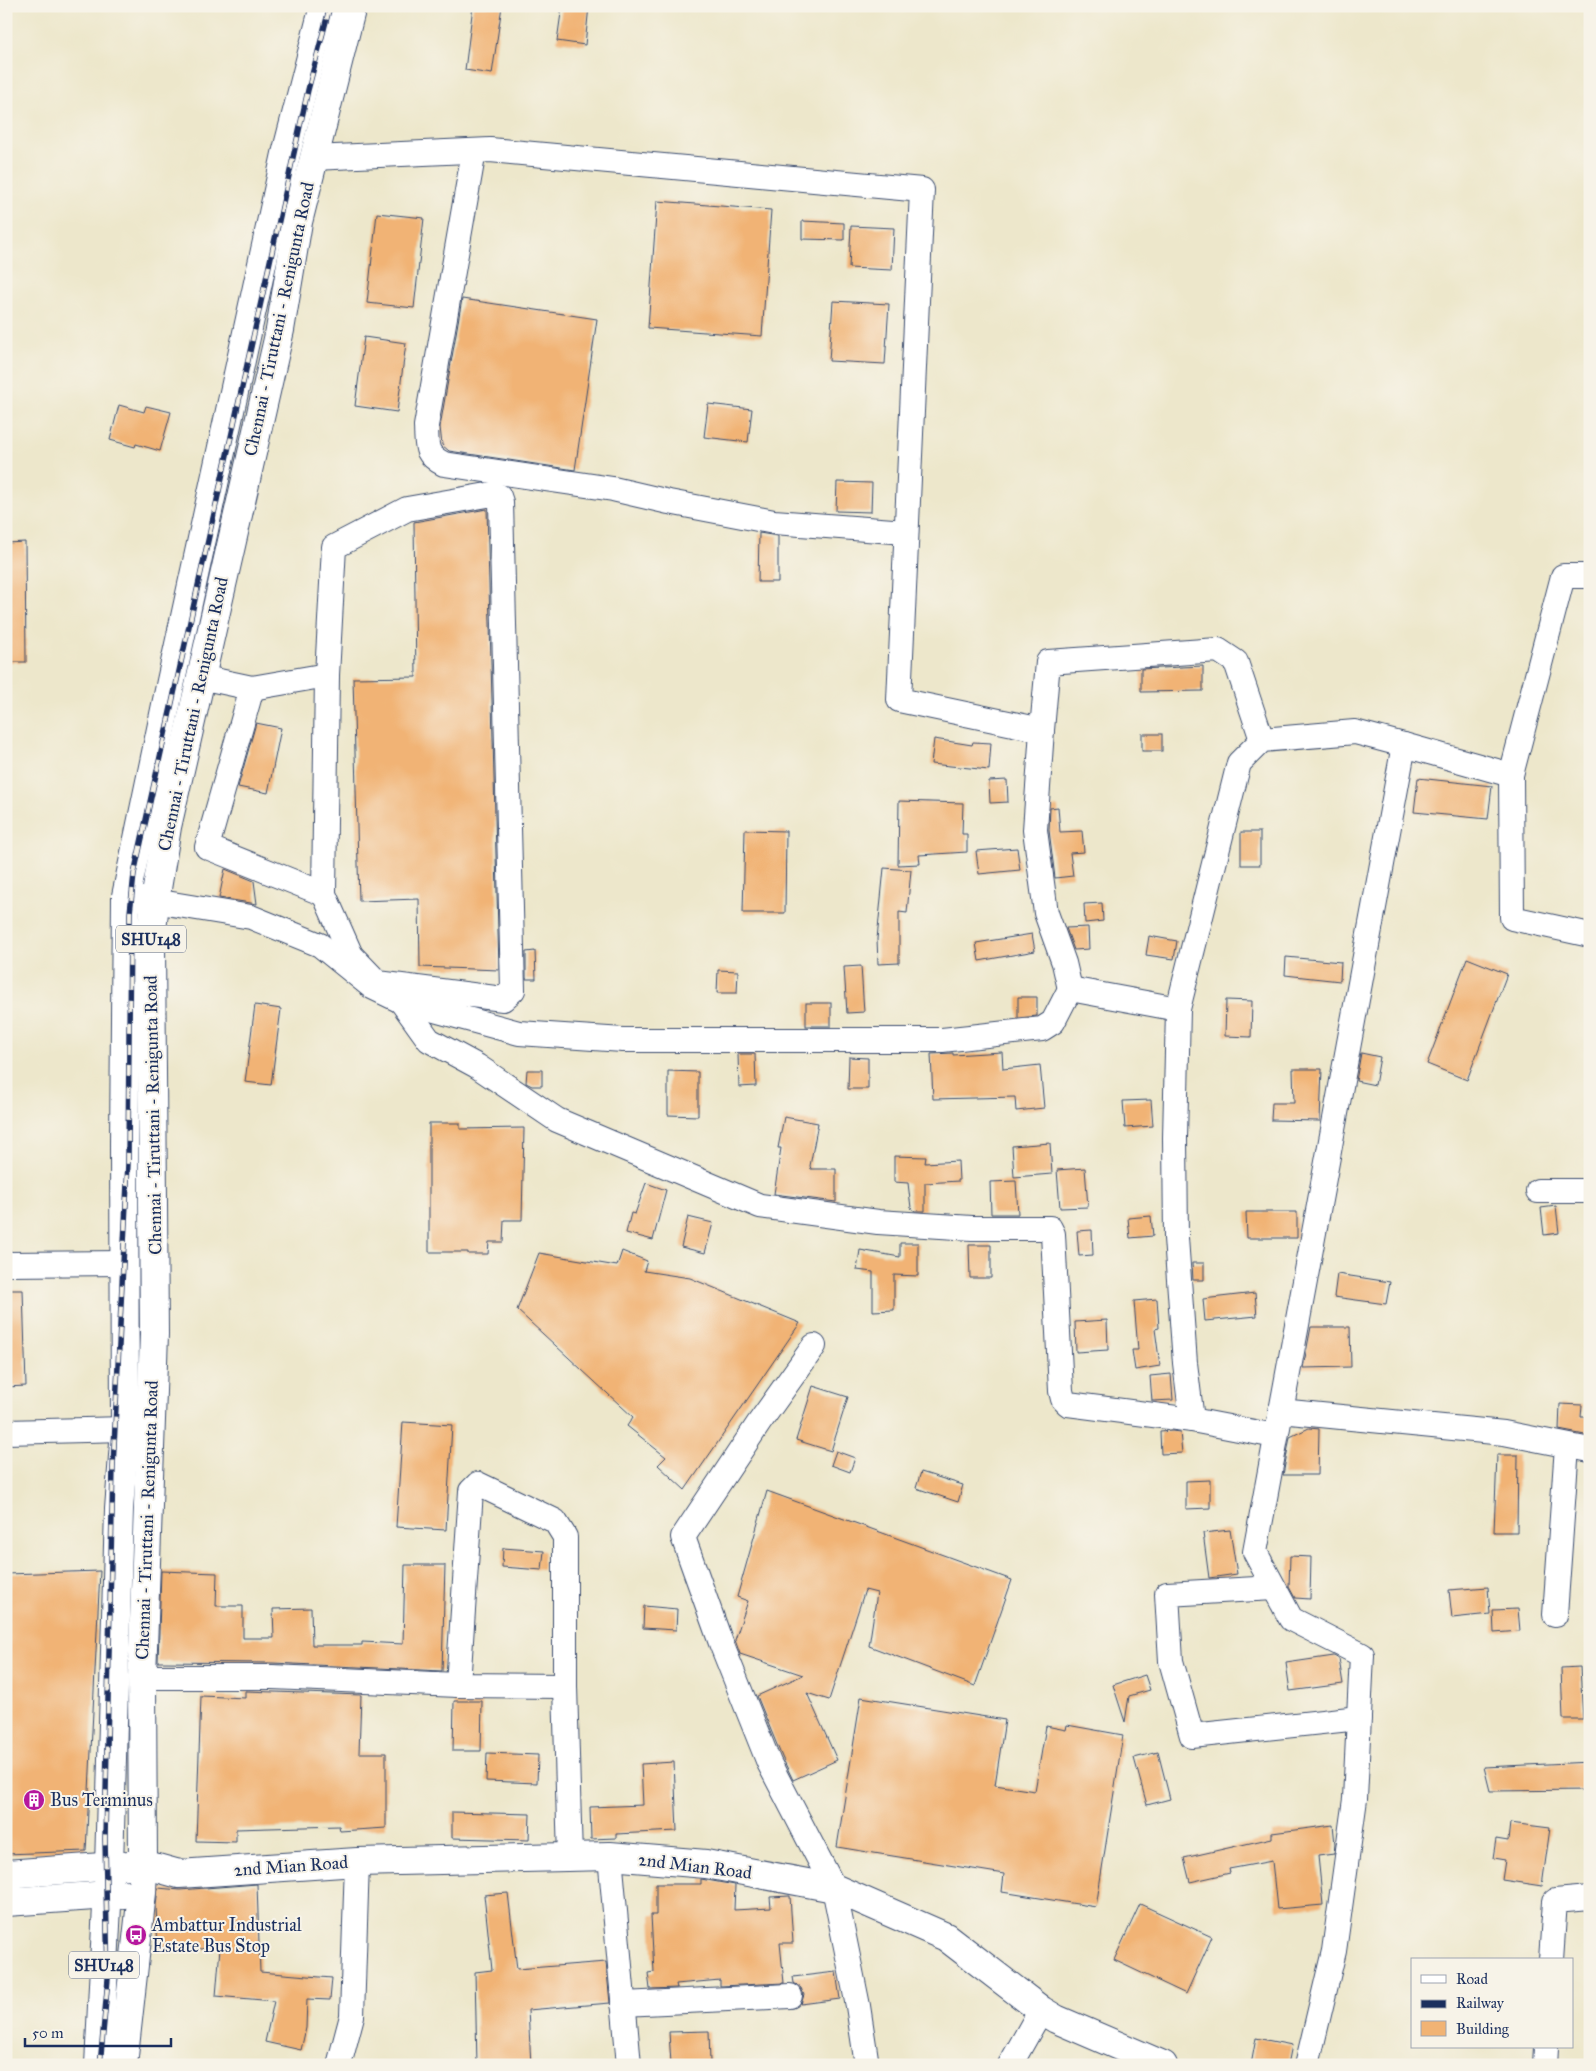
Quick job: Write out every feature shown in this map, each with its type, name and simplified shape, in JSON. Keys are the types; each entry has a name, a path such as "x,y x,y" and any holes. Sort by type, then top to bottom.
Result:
{"main road":[{"name":"Chennai - Tiruttani - Renigunta Road","path":"99,2065 108,1895 119,1509 125,1429 124,1124 126,896 286,154 324,6"},
{"name":"Chennai - Tiruttani - Renigunta Road","path":"122,2065 142,1893 143,1864 142,1678 154,1334 154,1123 151,941 155,901 167,827 280,330 298,222 352,6"},
{"path":"124,1124 154,1123"},
{"name":"2nd Mian Road","path":"178,1874 357,1862 610,1856 706,1864 834,1888 946,1937 1041,2010 1056,2019 1163,2065"},
{"path":"6,1874 143,1864 178,1874"},
{"path":"6,1902 142,1893 178,1874"}],"street":[{"path":"313,158 490,150 922,190 898,700 1042,730"},
{"path":"474,151 426,426 426,446 432,458 444,464 614,489 668,502 774,522 906,532"},
{"path":"493,494 499,496 513,990 504,999 378,983 351,955 324,894 327,675 334,548 407,509 493,494"},
{"path":"1590,576 1563,576 1511,775 1512,918 1590,934"},
{"path":"126,896 260,920 320,945 372,987 402,1001 519,1033 623,1040 942,1040 1042,1029 1053,1022 1070,990 1064,963 1046,913 1035,830 1048,662 1218,650 1236,662 1262,740"},
{"path":"200,677 252,688 327,675"},
{"path":"252,688 207,847 324,894"},
{"path":"1192,1420 1185,1363 1176,1238 1175,1138 1178,1009 1239,763 1262,740 1355,732 1511,775"},
{"path":"1307,2065 1334,1951 1355,1799 1362,1655 1291,1619 1254,1552 1404,745"},
{"path":"1070,990 1178,1009"},
{"path":"402,1001 429,1040 477,1066 557,1120 760,1206 878,1222 972,1228 1050,1228 1053,1234 1061,1391 1068,1404 1192,1420 1275,1436"},
{"path":"1538,1191 1590,1191"},
{"path":"6,1264 125,1262"},
{"path":"814,1346 759,1423 684,1537 721,1643 769,1763 834,1888 858,2006 867,2065"},
{"path":"1280,1411 1504,1433 1590,1450"},
{"path":"6,1432 125,1429"},
{"path":"1555,1615 1567,1446"},
{"path":"458,1685 471,1491 478,1484 555,1520 565,1537 564,1686 570,1858"},
{"path":"1274,1588 1167,1594 1171,1661 1192,1736 1359,1718"},
{"path":"142,1678 272,1677 458,1685 564,1686"},
{"path":"610,1856 629,2065"},
{"path":"339,2065 352,2016 357,1862"},
{"path":"1552,1958 1555,1901 1590,1898"},
{"path":"622,2004 790,1996"},
{"path":"1010,2065 1041,2010"},
{"path":"1545,2065 1546,2048"}],"building":[{"path":"473,6 502,6 492,74 465,70"},
{"path":"562,6 589,6 585,45 557,41"},
{"path":"657,201 771,210 762,336 648,328"},
{"path":"377,213 424,218 414,308 367,303"},
{"path":"802,221 844,223 844,240 802,239"},
{"path":"851,226 894,228 892,270 849,268"},
{"path":"462,299 597,319 575,470 449,451 442,445 440,427"},
{"path":"833,301 889,304 885,364 829,361"},
{"path":"364,337 406,343 397,412 355,406"},
{"path":"708,404 752,409 748,442 704,437"},
{"path":"119,405 144,412 146,406 171,412 160,451 136,444 135,447 110,440"},
{"path":"837,482 872,483 871,512 836,511"},
{"path":"487,509 499,970 420,967 419,899 359,901 353,678 416,677 414,522"},
{"path":"759,533 778,536 778,582 758,582"},
{"path":"25,542 26,662 6,662 6,543"},
{"path":"1203,666 1203,691 1141,692 1141,669"},
{"path":"256,723 281,728 268,793 238,787"},
{"path":"1142,734 1162,734 1162,751 1142,751"},
{"path":"934,739 972,745 973,742 991,743 989,770 931,764"},
{"path":"1418,778 1492,786 1488,819 1414,812"},
{"path":"1007,780 1008,802 990,803 989,781"},
{"path":"899,801 963,803 962,834 967,834 967,852 919,855 920,864 898,865"},
{"path":"1058,807 1060,832 1082,831 1084,852 1070,853 1073,876 1055,878 1049,830 1050,808"},
{"path":"745,830 786,831 785,913 743,913"},
{"path":"1241,832 1260,832 1260,865 1241,865"},
{"path":"1017,848 1020,870 979,874 976,851"},
{"path":"884,868 911,870 907,913 899,912 899,963 878,964 877,939"},
{"path":"225,869 254,881 257,904 219,898"},
{"path":"1102,903 1103,921 1085,923 1084,904"},
{"path":"1088,927 1089,949 1074,950 1066,928"},
{"path":"1032,934 1035,951 979,961 976,943"},
{"path":"1149,936 1177,941 1174,959 1146,955"},
{"path":"535,951 536,979 526,979 526,952"},
{"path":"1286,957 1341,962 1340,981 1285,975"},
{"path":"1467,958 1507,974 1467,1080 1427,1064"},
{"path":"861,966 864,1012 847,1013 844,967"},
{"path":"718,970 738,971 737,993 717,993"},
{"path":"1018,997 1037,997 1037,1016 1018,1018"},
{"path":"1226,1000 1252,1001 1251,1037 1225,1036"},
{"path":"806,1003 831,1003 831,1026 806,1026"},
{"path":"255,1005 281,1009 271,1085 245,1082"},
{"path":"1002,1052 1003,1069 1040,1065 1044,1108 1016,1111 1015,1097 933,1099 931,1054 953,1053 953,1055"},
{"path":"1361,1053 1380,1057 1375,1085 1356,1081"},
{"path":"738,1054 755,1054 756,1086 739,1087"},
{"path":"849,1057 868,1058 868,1089 848,1089"},
{"path":"1293,1069 1322,1069 1320,1121 1271,1120 1272,1103 1294,1103"},
{"path":"527,1070 542,1070 542,1086 532,1086 526,1083"},
{"path":"668,1071 698,1072 698,1116 668,1115"},
{"path":"1151,1100 1153,1126 1125,1128 1123,1101"},
{"path":"784,1117 818,1123 810,1166 811,1169 836,1169 836,1202 774,1194 781,1148 778,1148"},
{"path":"429,1123 460,1123 460,1129 524,1128 522,1220 504,1220 503,1242 489,1242 488,1254 429,1252"},
{"path":"1050,1143 1052,1174 1014,1177 1012,1146"},
{"path":"894,1156 926,1157 925,1163 958,1161 959,1181 925,1183 925,1211 915,1211 911,1208 908,1183 894,1182"},
{"path":"1085,1168 1088,1207 1060,1208 1057,1170"},
{"path":"1016,1181 1018,1214 991,1214 990,1182"},
{"path":"646,1183 666,1190 653,1240 626,1233 631,1213 635,1214"},
{"path":"1556,1206 1559,1233 1544,1235 1541,1208"},
{"path":"1246,1212 1297,1212 1297,1238 1247,1238"},
{"path":"1151,1216 1153,1236 1130,1238 1128,1218"},
{"path":"688,1217 713,1223 705,1253 681,1247"},
{"path":"1092,1230 1093,1255 1079,1256 1077,1231"},
{"path":"900,1243 918,1243 918,1276 894,1275 894,1310 873,1311 873,1272 857,1270 860,1250 900,1257"},
{"path":"969,1245 991,1245 991,1278 970,1278"},
{"path":"622,1251 647,1261 644,1271 690,1278 800,1323 685,1490 658,1465 666,1457 627,1426 633,1417 517,1310 539,1253 617,1266"},
{"path":"1192,1263 1204,1263 1204,1280 1193,1280"},
{"path":"1337,1274 1390,1282 1386,1304 1334,1297"},
{"path":"6,1290 23,1290 26,1386 6,1387"},
{"path":"1255,1293 1257,1316 1205,1321 1203,1299"},
{"path":"1157,1299 1159,1328 1155,1329 1160,1366 1135,1370 1132,1350 1138,1350 1134,1301"},
{"path":"1107,1320 1108,1350 1076,1352 1075,1322"},
{"path":"1311,1327 1350,1327 1351,1367 1303,1368"},
{"path":"1171,1374 1173,1400 1152,1401 1150,1376"},
{"path":"813,1386 848,1397 831,1451 796,1440"},
{"path":"1560,1404 1582,1405 1581,1417 1590,1417 1590,1436 1559,1430"},
{"path":"403,1422 452,1425 446,1530 396,1527"},
{"path":"1309,1428 1319,1429 1318,1475 1283,1475 1290,1437"},
{"path":"1160,1432 1180,1432 1182,1453 1161,1454"},
{"path":"836,1451 855,1458 850,1472 831,1465"},
{"path":"1497,1455 1518,1455 1517,1532 1494,1532"},
{"path":"921,1472 963,1485 958,1502 916,1488"},
{"path":"1210,1480 1210,1508 1186,1509 1186,1481"},
{"path":"767,1491 1012,1580 975,1686 869,1646 877,1593 865,1590 829,1700 807,1693 837,1760 793,1780 757,1696 803,1675 740,1654 735,1640 748,1601 737,1597"},
{"path":"1230,1530 1237,1574 1209,1578 1203,1533"},
{"path":"503,1548 544,1551 542,1570 502,1567"},
{"path":"1290,1556 1311,1557 1310,1599 1295,1598 1289,1587"},
{"path":"405,1565 445,1565 442,1671 273,1663 158,1662 161,1571 217,1573 216,1606 243,1606 243,1638 274,1638 273,1609 311,1608 312,1645 362,1645 362,1642 403,1644"},
{"path":"100,1571 86,1851 6,1854 6,1574"},
{"path":"1488,1587 1490,1614 1452,1618 1449,1590"},
{"path":"644,1606 677,1609 676,1630 643,1628"},
{"path":"1518,1609 1520,1631 1494,1633 1493,1610"},
{"path":"1334,1656 1339,1659 1343,1684 1290,1691 1286,1663"},
{"path":"1580,1667 1583,1719 1563,1719 1561,1668"},
{"path":"1145,1675 1150,1690 1129,1696 1125,1722 1113,1685"},
{"path":"245,1691 361,1695 359,1753 386,1753 386,1828 340,1831 339,1826 236,1829 236,1842 196,1841 201,1696 245,1698"},
{"path":"861,1697 1005,1720 995,1785 1035,1791 1046,1726 1066,1730 1067,1725 1123,1735 1096,1907 1002,1892 1004,1874 837,1847"},
{"path":"454,1701 482,1701 481,1751 453,1751"},
{"path":"1158,1752 1170,1799 1147,1805 1134,1758"},
{"path":"487,1753 538,1755 537,1783 486,1781"},
{"path":"674,1762 677,1831 616,1834 616,1838 591,1839 590,1807 643,1805 641,1764"},
{"path":"1590,1762 1590,1790 1490,1791 1484,1767"},
{"path":"452,1812 530,1814 529,1840 452,1838"},
{"path":"1510,1823 1550,1828 1542,1886 1502,1880 1505,1860 1493,1858 1496,1839 1508,1841"},
{"path":"1333,1825 1334,1854 1318,1856 1323,1905 1277,1909 1272,1861 1229,1869 1230,1873 1190,1882 1184,1858 1272,1838 1272,1833"},
{"path":"701,1879 735,1885 734,1910 771,1908 770,1897 790,1896 793,1943 780,1943 784,1983 720,1986 720,1980 676,1984 677,1988 650,1989 648,1973 654,1972 651,1915 656,1915 656,1884 701,1884"},
{"path":"257,1884 260,1972 332,1978 330,2000 307,1999 306,2028 301,2050 265,2042 274,2001 216,1996 220,1948 158,1951 156,1905 158,1888 180,1890"},
{"path":"508,1893 517,1969 606,1962 610,2003 528,2010 531,2065 477,2065 475,1972 492,1970 484,1895"},
{"path":"1140,1904 1212,1937 1186,1994 1114,1960"},
{"path":"836,1972 840,1999 801,2004 804,1995 801,1988 794,1983 793,1977"},
{"path":"709,2031 710,2063 671,2064 669,2032"},
{"path":"1256,2038 1292,2045 1288,2065 1251,2065"}],"railway":[{"path":"100,2065 108,1979 105,1839 113,1467 128,1163 130,913 134,874 308,90 330,6"}],"place":[{"name":"Bus Terminus","path":"34,1800"},
{"name":"Ambattur Industrial Estate Bus Stop","path":"136,1935"}]}
